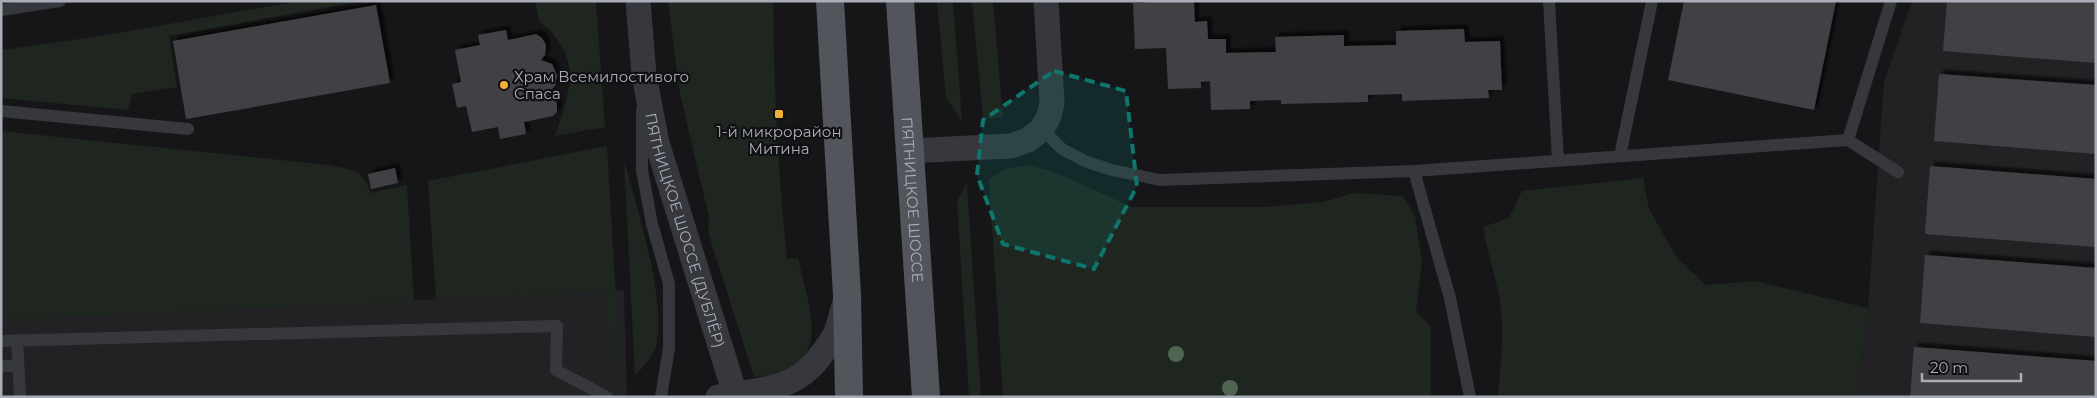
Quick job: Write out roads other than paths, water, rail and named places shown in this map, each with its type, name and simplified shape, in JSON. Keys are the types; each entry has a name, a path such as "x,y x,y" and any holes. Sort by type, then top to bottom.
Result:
{"main road":[{"name":"ПЯТНИЦКОЕ ШОССЕ","path":"900,1 908,151 926,397"},
{"path":"832,4 847,295 849,397"}],"street":[{"name":"ПЯТНИЦКОЕ ШОССЕ (ДУБЛЁР)","path":"638,1 644,75 657,143 730,396"},
{"path":"908,151 1011,146 1028,140 1042,128 1049,116 1052,103 1046,1"},
{"path":"730,396 785,385 799,378 818,361 834,336 847,295"}],"lane":[{"path":"1,10 60,1"},
{"path":"1549,1 1558,160"},
{"path":"1620,156 1652,1"},
{"path":"1848,140 1891,1"},
{"path":"644,75 641,122 642,170 652,224 669,284 669,348 661,397"},
{"path":"1,111 188,128"},
{"path":"1042,128 1062,149 1087,162 1112,170 1160,180 1414,171 1848,140 1898,172"},
{"path":"1414,171 1450,298 1470,397"},
{"path":"1,341 556,326 556,370 607,397"},
{"path":"18,340 20,397"},
{"path":"1,366 18,366"}],"place":[{"name":"Храм Всемилостивого Спаса","path":"504,85"},
{"name":"1-й микрорайон Митина","path":"779,114"}]}
